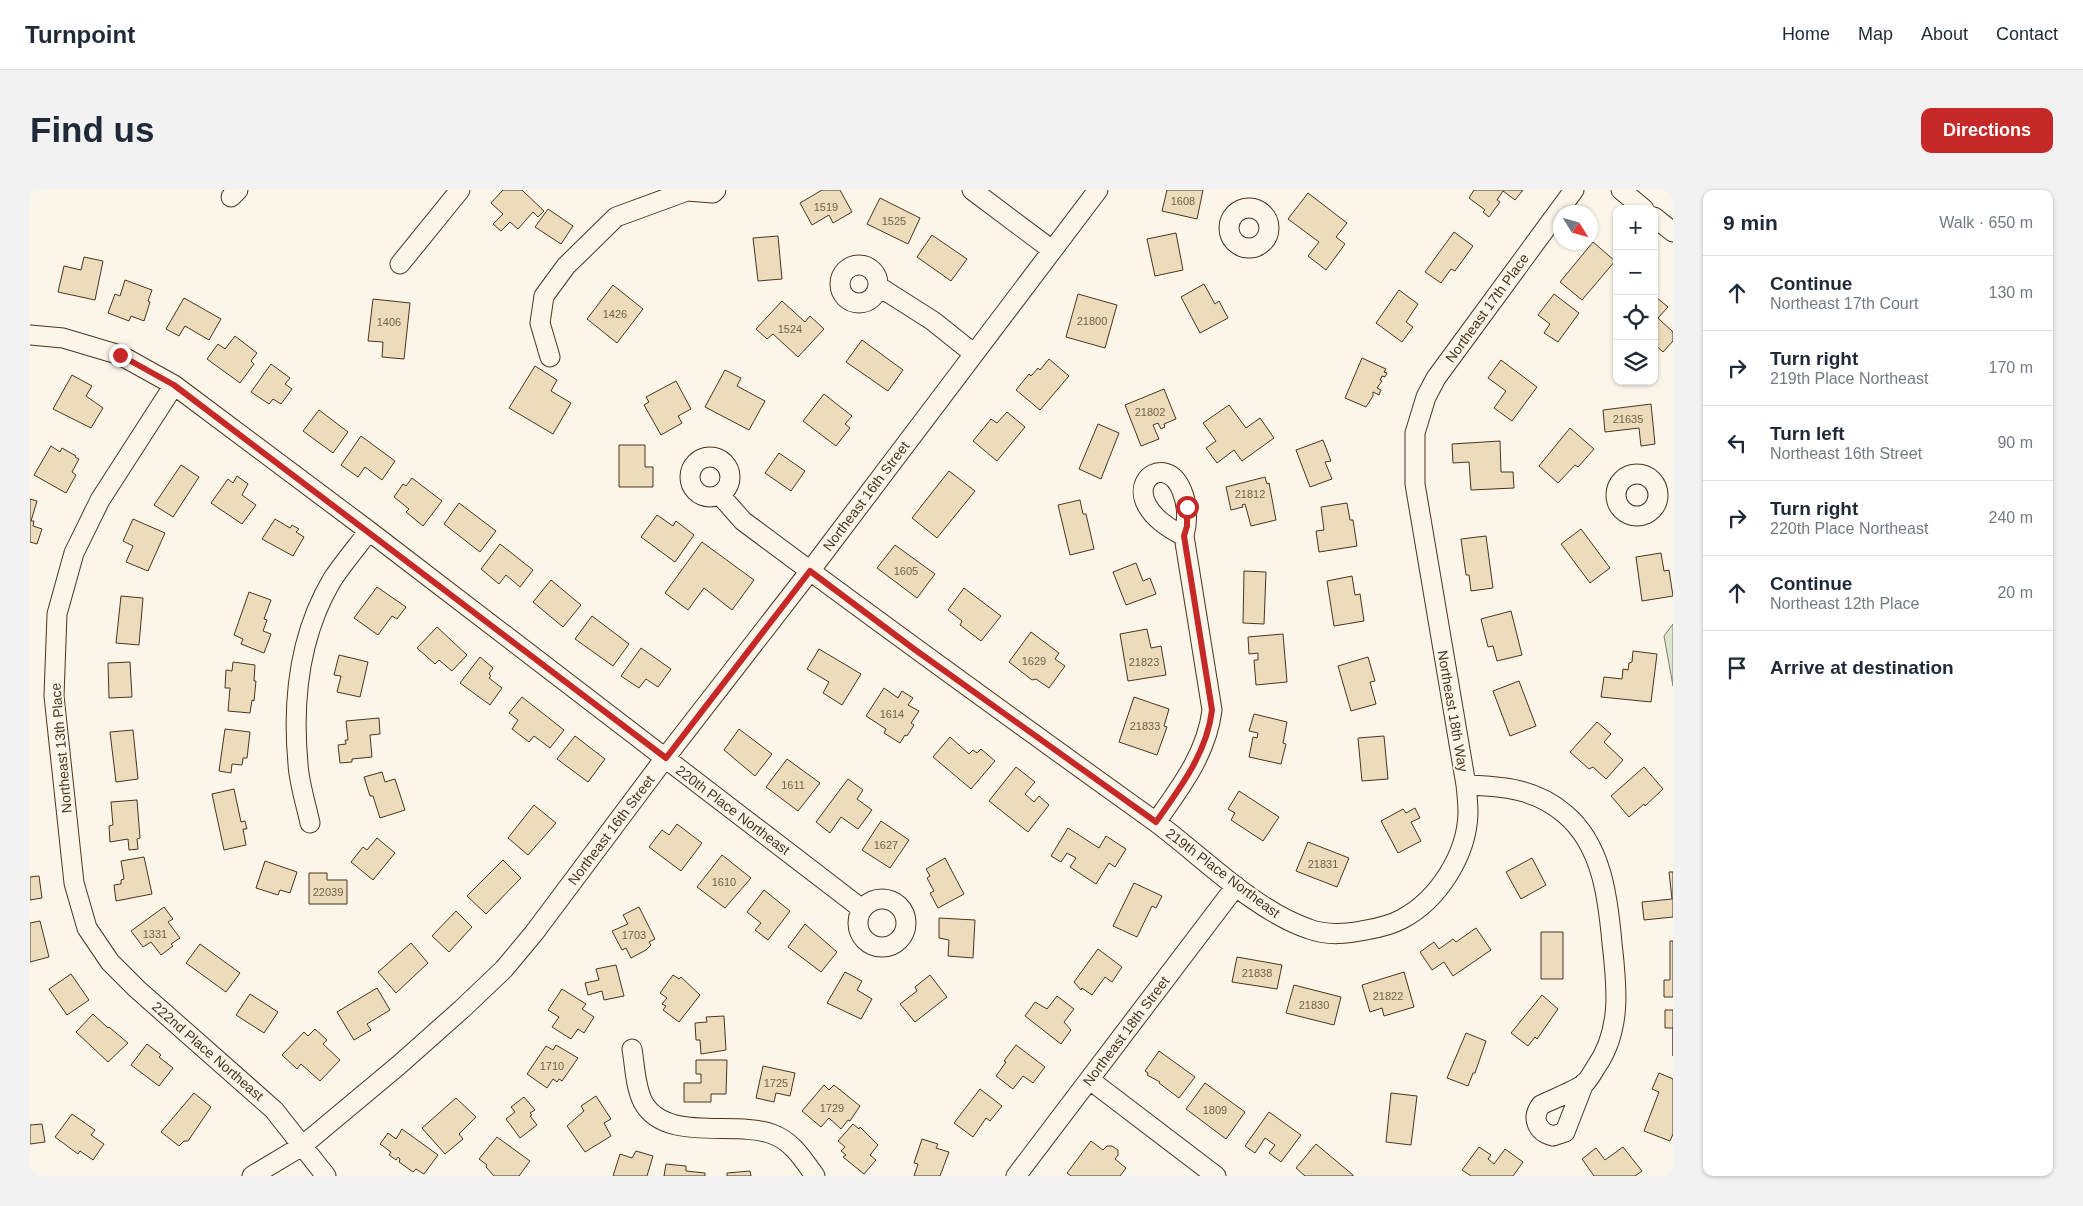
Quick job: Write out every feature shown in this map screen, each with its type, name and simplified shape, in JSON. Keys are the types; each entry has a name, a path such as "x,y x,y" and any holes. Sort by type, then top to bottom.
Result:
{"street":[{"path":"400,264 460,190"},
{"path":"550,357 540,323 544,296 566,266 616,217 687,191 713,193 716,190"},
{"path":"972,190 1052,250"},
{"name":"Northeast 16th Street","path":"252,1176 302,1146 413,1052 504,969 534,933 1098,190"},
{"name":"Northeast 17th Place","path":"1415,433 1426,397 1436,378 1574,190"},
{"path":"1621,190 1639,205"},
{"path":"1658,220 1673,232"},
{"path":"878,286 933,321 973,353"},
{"name":"220th Place Northeast","path":"30,335 63,338 120,355 174,385 369,531 862,909"},
{"name":"Northeast 13th Place","path":"87,928 74,883 54,696 57,614 74,553 100,500 174,385"},
{"name":"Northeast 18th Way","path":"1355,932 1382,927 1402,919 1422,906 1454,865 1464,838 1468,815 1466,785 1415,484 1415,433"},
{"name":"219th Place Northeast","path":"720,495 742,520 914,649 1156,822 1236,886 1287,920 1308,929 1328,933 1355,932"},
{"path":"310,823 298,765 295,712 298,677 304,643 316,612 333,579 369,531"},
{"path":"1156,822 1174,797 1204,746 1212,710 1184,536"},
{"path":"1466,785 1512,788 1535,795 1549,802 1566,814 1576,825 1587,841 1599,867 1605,886 1609,913 1616,1003 1613,1029 1606,1051 1584,1083"},
{"name":"Northeast 18th Street","path":"1016,1176 1236,886"},
{"name":"222nd Place Northeast","path":"87,928 110,962 137,989 274,1110 326,1176"},
{"path":"632,1049 639,1092 644,1104 655,1115 666,1122 679,1126 756,1129 773,1134 787,1142 801,1156 815,1176"},
{"path":"1090,1080 1216,1176"}],"green space":[{"path":"1673,624 1673,686 1664,636"}],"building":[{"path":"503,190 522,190 544,211 538,217 533,212 518,229 510,222 501,231 493,224 503,214 491,203"},
{"path":"822,190 840,190 852,212 833,223 829,215 812,225 800,203"},
{"path":"1167,190 1203,190 1197,219 1162,211"},
{"path":"1474,190 1523,190 1515,200 1503,191 1497,200 1500,202 1489,217 1483,212 1485,210 1469,198"},
{"path":"1308,193 1347,223 1336,237 1345,244 1326,270 1308,256 1319,242 1288,219"},
{"path":"880,198 920,218 908,244 867,224"},
{"path":"548,209 573,226 561,244 535,227"},
{"path":"1454,232 1473,246 1455,271 1451,269 1441,283 1425,272"},
{"path":"1176,233 1183,270 1155,276 1147,239"},
{"path":"932,235 967,259 951,281 917,257"},
{"path":"778,236 782,279 758,281 753,238"},
{"path":"1598,246 1613,259 1613,263 1582,300 1560,282 1586,250 1598,250"},
{"path":"84,257 103,261 95,300 58,292 64,266 81,270"},
{"path":"125,280 152,290 144,321 131,316 129,321 108,313 115,294 120,296"},
{"path":"1204,284 1215,304 1219,301 1228,318 1200,333 1181,297"},
{"path":"613,285 643,309 617,343 587,319"},
{"path":"1399,290 1418,304 1406,322 1413,327 1402,342 1376,323"},
{"path":"1078,294 1117,305 1105,348 1066,337"},
{"path":"1554,294 1579,313 1558,342 1544,333 1550,324 1538,315"},
{"path":"184,298 221,319 209,340 185,326 179,336 166,329"},
{"path":"373,299 410,303 404,359 382,357 383,342 368,341"},
{"path":"1658,299 1668,307 1658,318"},
{"path":"782,301 805,322 810,316 824,329 798,357 773,334 767,339 756,329"},
{"path":"1658,318 1673,332 1673,341 1663,352 1658,348"},
{"path":"235,336 257,353 251,361 254,364 240,383 207,359 218,344 225,349"},
{"path":"862,340 903,370 888,391 846,362"},
{"path":"1362,358 1386,369 1384,372 1387,373 1385,377 1382,376 1380,380 1382,381 1377,388 1381,390 1379,395 1373,392 1373,396 1366,407 1345,398"},
{"path":"1049,359 1069,376 1040,410 1016,390 1029,374 1031,376 1038,368 1040,370"},
{"path":"1501,360 1537,387 1512,421 1494,408 1506,391 1488,378"},
{"path":"271,364 290,378 285,384 292,389 281,404 273,399 269,404 251,392"},
{"path":"535,366 557,380 551,391 571,403 553,434 509,408"},
{"path":"725,370 741,378 737,386 765,401 749,430 705,407"},
{"path":"72,375 92,386 86,396 103,408 91,428 53,409"},
{"path":"676,381 691,409 678,416 682,423 661,435 644,405 649,402 646,397"},
{"path":"1164,389 1176,419 1164,424 1165,427 1161,429 1158,423 1153,425 1159,439 1141,446 1125,405"},
{"path":"824,394 852,416 845,424 850,428 836,446 803,421"},
{"path":"1651,404 1655,444 1641,446 1639,428 1605,432 1603,410"},
{"path":"1229,405 1246,428 1260,418 1274,438 1242,461 1234,450 1217,463 1206,448 1216,441 1203,423"},
{"path":"319,410 348,432 333,453 303,431"},
{"path":"1007,412 1025,427 997,461 973,441 991,419 997,423"},
{"path":"1098,424 1119,433 1101,479 1079,469"},
{"path":"1570,428 1594,449 1578,467 1575,465 1558,483 1539,466"},
{"path":"361,436 395,461 382,480 365,467 358,477 341,465"},
{"path":"1323,440 1331,461 1325,462 1332,479 1310,487 1296,450"},
{"path":"1500,441 1501,472 1513,472 1514,488 1471,490 1469,462 1453,463 1452,444"},
{"path":"619,445 645,445 645,467 653,467 653,487 619,487"},
{"path":"51,446 60,452 62,448 79,459 72,472 76,475 66,493 34,475"},
{"path":"779,453 805,471 791,491 765,473"},
{"path":"181,465 199,477 173,517 154,505"},
{"path":"949,471 975,491 937,538 912,518"},
{"path":"237,476 248,484 242,495 256,505 242,524 211,503 228,479 233,483"},
{"path":"1265,477 1267,484 1269,483 1276,520 1251,526 1245,504 1242,505 1243,507 1231,510 1226,487"},
{"path":"412,478 442,501 423,526 406,512 409,509 394,497 403,484 406,486"},
{"path":"30,499 37,501 31,521 34,521 33,526 42,529 37,544 30,542"},
{"path":"1080,500 1083,514 1086,514 1094,549 1070,555 1058,505"},
{"path":"459,503 496,531 480,552 444,524"},
{"path":"1347,503 1350,520 1353,520 1357,546 1319,552 1316,531 1324,530 1321,507"},
{"path":"657,515 673,526 676,521 694,535 675,562 641,537"},
{"path":"133,519 165,533 148,571 126,562 133,546 123,541"},
{"path":"275,519 290,528 292,525 299,529 296,532 304,537 293,556 262,539"},
{"path":"1581,529 1610,568 1590,583 1561,544"},
{"path":"1486,536 1493,588 1471,591 1469,575 1466,575 1461,539"},
{"path":"702,542 754,580 732,610 704,588 688,610 665,593"},
{"path":"500,544 533,570 520,587 506,575 499,584 481,569"},
{"path":"895,545 935,574 917,598 877,568"},
{"path":"1661,553 1664,571 1669,570 1673,596 1642,601 1636,557"},
{"path":"1136,563 1143,581 1150,578 1156,594 1126,605 1113,572"},
{"path":"1244,571 1266,572 1264,624 1243,623"},
{"path":"1352,576 1355,595 1360,594 1364,621 1334,626 1327,581"},
{"path":"551,580 581,605 563,627 533,602"},
{"path":"377,587 406,607 397,619 392,616 378,635 354,618"},
{"path":"964,588 1001,616 981,641 960,625 962,621 948,610"},
{"path":"249,592 271,600 264,619 267,620 263,631 271,634 264,653 241,644 243,639 234,635"},
{"path":"121,596 143,598 139,645 116,643"},
{"path":"1511,611 1522,655 1497,661 1493,646 1488,647 1481,619"},
{"path":"592,616 629,644 613,666 575,639"},
{"path":"437,627 467,655 452,671 439,660 435,664 417,648"},
{"path":"1147,629 1151,648 1161,646 1166,675 1128,681 1120,634"},
{"path":"1031,632 1059,653 1055,659 1065,666 1049,688 1036,679 1032,680 1009,662"},
{"path":"1283,634 1287,682 1256,685 1254,660 1258,660 1258,653 1249,654 1248,637"},
{"path":"641,648 671,669 658,687 646,679 639,688 621,676"},
{"path":"819,649 861,674 842,705 823,693 829,682 807,669"},
{"path":"1633,651 1657,654 1651,702 1601,697 1604,677 1622,679 1623,669 1628,670 1629,663 1632,662"},
{"path":"339,655 368,662 360,697 337,692 341,676 334,675"},
{"path":"480,657 493,668 489,678 502,688 490,705 460,683"},
{"path":"1368,657 1375,681 1370,682 1376,704 1351,711 1338,666"},
{"path":"130,662 132,697 109,698 108,663"},
{"path":"233,662 255,665 254,701 252,700 250,713 228,711 230,688 225,688 226,670 232,671"},
{"path":"1519,681 1536,726 1510,736 1493,691"},
{"path":"884,688 898,698 902,691 913,698 908,705 919,711 911,723 914,725 900,743 884,733 886,729 866,716"},
{"path":"522,697 564,730 550,748 534,736 529,742 512,729 518,720 509,713"},
{"path":"1134,697 1169,709 1164,726 1167,727 1157,755 1119,742"},
{"path":"1254,714 1287,722 1283,743 1286,744 1281,764 1249,757 1253,737 1257,738 1258,733 1249,731"},
{"path":"379,718 380,734 370,735 372,757 352,759 352,762 340,763 338,745 346,744 345,740 348,740 346,721"},
{"path":"1597,722 1611,734 1604,742 1623,760 1606,779 1593,767 1589,769 1570,752"},
{"path":"225,729 250,732 247,758 243,758 242,765 232,764 231,773 219,771"},
{"path":"739,729 772,754 755,776 724,750"},
{"path":"133,730 138,779 116,782 110,732"},
{"path":"575,736 605,759 588,782 557,759"},
{"path":"1384,736 1388,779 1362,781 1358,738"},
{"path":"950,737 969,754 973,750 977,753 981,749 995,761 971,789 933,757"},
{"path":"787,759 820,783 798,811 766,787"},
{"path":"1016,767 1035,782 1025,794 1034,802 1039,796 1049,805 1028,832 989,801"},
{"path":"1644,767 1663,789 1645,806 1644,804 1629,817 1611,796"},
{"path":"382,772 385,782 395,779 405,810 380,818 364,777"},
{"path":"848,779 863,790 857,799 872,810 858,829 841,817 830,833 816,822"},
{"path":"234,789 241,822 245,821 247,829 243,829 246,845 224,850 212,794"},
{"path":"1239,791 1279,817 1263,841 1231,820 1235,813 1228,809"},
{"path":"137,800 140,838 137,839 138,849 129,850 128,839 110,842 109,826 113,825 111,802"},
{"path":"534,805 556,823 528,855 508,838"},
{"path":"1415,808 1420,818 1411,822 1421,841 1398,853 1381,821 1403,809 1406,813"},
{"path":"881,821 909,840 890,868 862,850"},
{"path":"677,824 702,843 681,871 649,847 662,830 669,835"},
{"path":"1068,828 1099,848 1106,836 1126,849 1115,867 1109,863 1096,884 1070,867 1076,858 1067,853 1061,862 1051,856"},
{"path":"377,838 395,853 373,880 351,862 363,847 367,850"},
{"path":"1308,842 1349,858 1337,887 1296,871"},
{"path":"722,855 751,878 725,908 697,887"},
{"path":"144,857 152,894 116,901 114,885 121,884 121,880 124,879 121,861"},
{"path":"945,858 964,894 938,908 930,893 934,891 927,878 930,876 926,869"},
{"path":"1532,858 1546,885 1521,899 1506,872"},
{"path":"503,860 521,878 486,914 467,896"},
{"path":"265,861 297,872 290,893 280,890 278,895 256,888"},
{"path":"1669,872 1673,872 1673,917 1644,920 1642,902 1672,899"},
{"path":"309,873 327,873 327,880 347,880 347,904 309,904"},
{"path":"39,876 42,898 30,900 30,877"},
{"path":"1134,883 1162,896 1156,908 1152,906 1137,937 1113,926"},
{"path":"764,890 790,911 768,940 755,930 761,923 747,912"},
{"path":"164,907 173,919 168,922 180,938 171,944 173,946 161,955 151,942 143,947 131,931"},
{"path":"639,907 655,939 649,942 651,945 646,950 631,958 626,948 622,950 612,931 628,924 623,915"},
{"path":"456,911 472,927 449,952 432,936"},
{"path":"939,918 975,920 973,958 948,956 949,940 939,938"},
{"path":"40,921 49,957 30,962 30,923"},
{"path":"805,924 837,952 821,972 788,947"},
{"path":"1476,928 1491,950 1453,976 1444,962 1432,970 1420,952 1434,942 1439,949 1453,939 1456,942"},
{"path":"1541,932 1563,932 1563,979 1541,979"},
{"path":"1670,941 1673,941 1673,997 1664,997 1664,980 1670,980"},
{"path":"411,943 428,963 396,993 378,972"},
{"path":"200,944 240,973 226,992 186,963"},
{"path":"1098,949 1122,967 1112,982 1105,977 1092,995 1082,988 1081,990 1074,982"},
{"path":"1237,957 1282,965 1277,989 1232,982"},
{"path":"616,965 624,996 604,1000 602,991 588,995 585,983 599,980 596,969"},
{"path":"845,972 862,981 857,990 872,999 861,1019 827,1003"},
{"path":"1404,972 1414,1007 1384,1016 1382,1008 1370,1012 1362,985"},
{"path":"71,974 89,1000 67,1015 49,989"},
{"path":"673,975 679,979 681,977 700,995 679,1022 663,1010 666,1006 662,1004 667,998 660,993"},
{"path":"930,975 947,997 915,1022 900,1004 917,991 915,987"},
{"path":"1294,985 1341,997 1334,1025 1286,1013"},
{"path":"377,988 390,1010 367,1024 371,1030 354,1040 337,1012"},
{"path":"562,989 586,1004 582,1009 594,1017 584,1033 578,1029 571,1039 552,1027 559,1017 548,1010"},
{"path":"250,994 278,1012 264,1033 236,1015"},
{"path":"1542,995 1558,1009 1537,1039 1535,1037 1528,1046 1511,1033"},
{"path":"1057,996 1074,1009 1064,1022 1071,1030 1061,1044 1025,1016 1035,1002 1047,1009"},
{"path":"1665,1010 1673,1010 1673,1028 1665,1028"},
{"path":"93,1014 128,1043 108,1062 76,1032"},
{"path":"724,1016 726,1050 701,1054 700,1040 696,1040 695,1023 707,1022 706,1017"},
{"path":"315,1029 327,1040 323,1044 340,1060 320,1081 301,1064 297,1069 282,1055 304,1032 308,1036"},
{"path":"1466,1033 1486,1041 1475,1073 1473,1073 1468,1086 1447,1078"},
{"path":"147,1044 173,1068 159,1086 131,1065"},
{"path":"556,1045 578,1058 562,1081 559,1079 557,1082 553,1079 547,1088 527,1074 546,1046 553,1050"},
{"path":"1016,1045 1045,1067 1033,1083 1023,1076 1013,1089 996,1076"},
{"path":"1159,1051 1195,1077 1179,1098 1160,1082 1147,1075 1148,1073 1145,1071"},
{"path":"696,1060 727,1060 726,1094 711,1094 711,1102 684,1102 684,1083 701,1083 701,1074 696,1074"},
{"path":"763,1066 795,1073 790,1096 776,1093 774,1102 756,1098"},
{"path":"1659,1073 1673,1079 1673,1134 1670,1141 1644,1131 1659,1092 1652,1089"},
{"path":"1205,1083 1245,1112 1226,1139 1186,1109"},
{"path":"824,1085 829,1090 834,1085 860,1106 850,1121 848,1120 841,1129 829,1118 821,1127 802,1111"},
{"path":"980,1089 1002,1106 990,1121 986,1118 973,1137 954,1123"},
{"path":"194,1093 211,1107 188,1141 184,1141 179,1146 161,1132"},
{"path":"1391,1093 1417,1096 1411,1145 1386,1142"},
{"path":"596,1096 611,1119 604,1123 611,1136 585,1152 567,1126 584,1111 581,1106"},
{"path":"524,1097 535,1110 530,1113 532,1115 530,1116 537,1125 520,1138 506,1119 515,1112 511,1107"},
{"path":"456,1098 476,1117 459,1134 463,1139 445,1154 422,1128"},
{"path":"1269,1112 1301,1135 1281,1162 1269,1153 1275,1145 1265,1138 1255,1153 1245,1146"},
{"path":"72,1114 95,1130 91,1135 104,1144 93,1160 80,1151 78,1154 55,1137"},
{"path":"42,1124 45,1142 30,1144 30,1125"},
{"path":"853,1124 859,1129 860,1127 878,1145 870,1155 876,1160 864,1174 843,1157 846,1155 841,1151 845,1147 838,1141"},
{"path":"402,1129 438,1155 424,1174 416,1169 413,1172 399,1162 400,1159 398,1157 396,1160 389,1155 391,1152 380,1144 388,1133 396,1139"},
{"path":"497,1137 530,1161 519,1176 494,1176 486,1167 487,1165 479,1159"},
{"path":"922,1139 938,1144 936,1148 949,1152 940,1176 914,1176 918,1164 914,1163"},
{"path":"1091,1141 1103,1150 1107,1146 1112,1146 1118,1150 1118,1155 1115,1159 1126,1168 1120,1176 1071,1176 1067,1173"},
{"path":"1316,1144 1353,1176 1305,1176 1296,1168"},
{"path":"1479,1147 1491,1155 1488,1159 1494,1164 1505,1149 1523,1162 1513,1176 1471,1176 1462,1170"},
{"path":"1623,1147 1642,1171 1635,1176 1594,1176 1582,1159 1596,1148 1605,1160"},
{"path":"636,1151 653,1156 647,1176 613,1176 620,1154 632,1158"},
{"path":"666,1164 686,1166 686,1171 705,1173 705,1176 664,1176"},
{"path":"750,1171 751,1176 727,1176 727,1173"}],"route":[{"path":"120,355 174,385 666,758 810,571 914,649 1156,822 1174,797 1204,746 1212,710 1184,536 1187,526 1187,507"}]}
